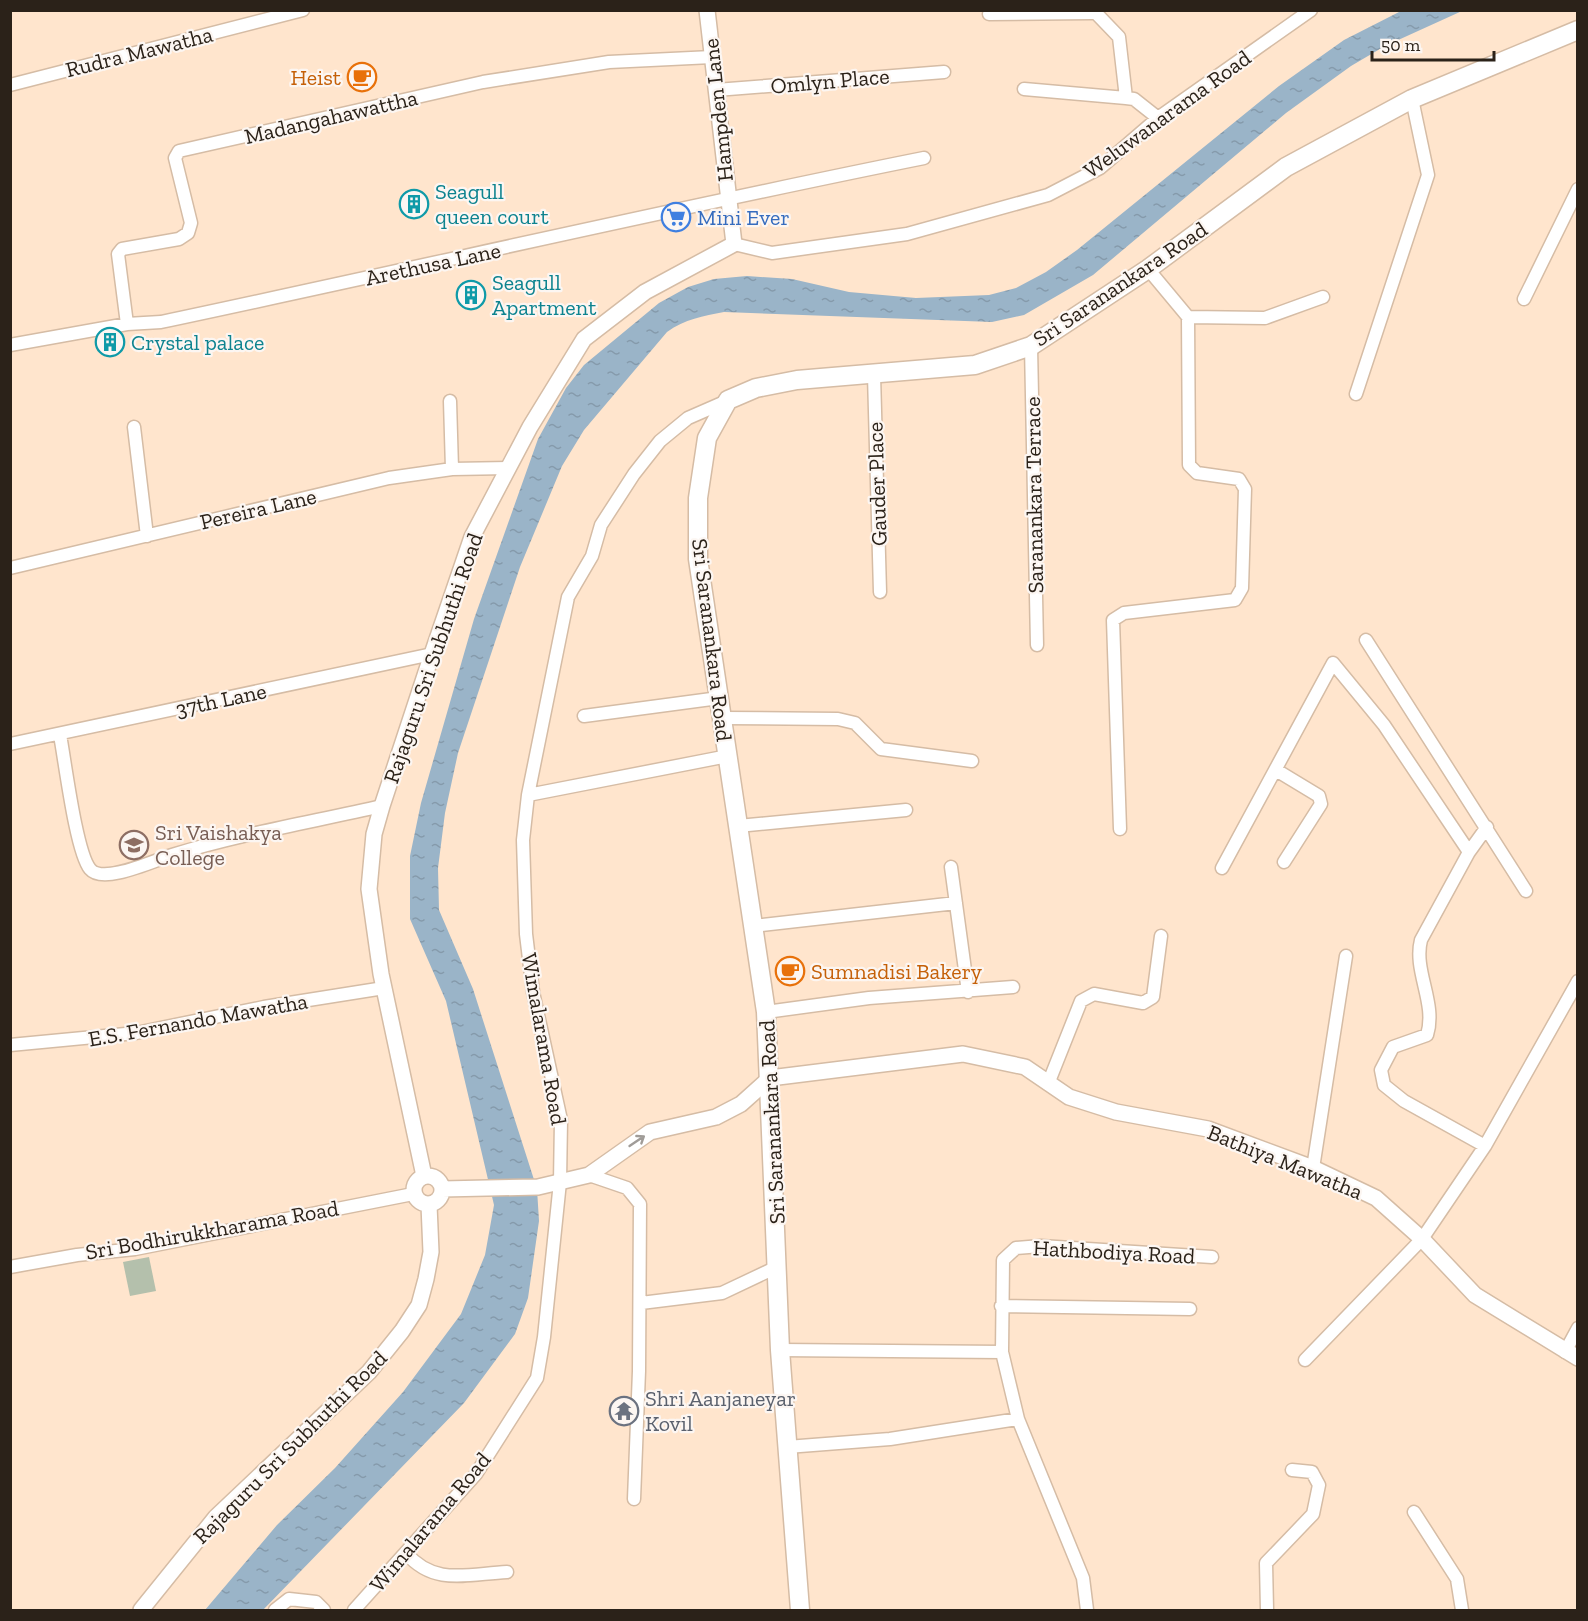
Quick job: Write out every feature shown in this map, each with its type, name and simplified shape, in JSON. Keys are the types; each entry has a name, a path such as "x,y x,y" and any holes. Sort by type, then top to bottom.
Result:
{"main road":[{"name":"Sri Saranankara Road","path":"800,1611 780,1350 779,1266 766,1012 698,560 698,498 707,438 728,400 756,388 797,380 975,365 1031,346 1148,269 1286,168 1413,99 1578,30"}],"street":[{"name":"Rudra Mawatha","path":"10,85 303,10"},
{"name":"Hampden Lane","path":"707,10 734,244"},
{"name":"Weluwanarama Road","path":"734,244 772,253 907,234 1048,195 1100,168 1158,118 1311,10"},
{"path":"989,14 1092,12 1109,25 1119,37 1126,98"},
{"name":"Madangahawattha","path":"127,324 118,254 122,249 179,239 188,233 191,223 175,158 179,151 483,82 609,62 712,57"},
{"name":"Omlyn Place","path":"716,90 944,72"},
{"path":"1024,89 1134,99 1158,118"},
{"path":"1356,394 1428,175 1413,99"},
{"name":"Arethusa Lane","path":"10,345 127,324 161,322 196,315 450,261 728,198 924,158"},
{"path":"1524,299 1578,189"},
{"name":"Rajaguru Sri Subhuthi Road","path":"424,1176 384,988 369,889 374,834 432,654 472,537 553,388 584,339 645,292 734,244"},
{"path":"1120,829 1113,620 1124,613 1235,600 1242,588 1245,489 1239,479 1197,473 1189,465 1188,317 1148,269"},
{"path":"1188,317 1265,318 1323,297"},
{"name":"Saranankara Terrace","path":"1031,346 1038,645"},
{"name":"Gauder Place","path":"874,375 880,592"},
{"name":"Wimalarama Road","path":"354,1611 476,1474 537,1378 544,1337 560,1182 561,1120 533,992 526,934 523,840 528,795 568,597 592,556 602,525 634,474 660,441 688,418 728,400"},
{"path":"450,401 452,469"},
{"path":"134,427 147,536"},
{"name":"Pereira Lane","path":"10,568 389,478 452,469 509,468"},
{"path":"1366,640 1526,891"},
{"name":"37th Lane","path":"10,744 432,654"},
{"path":"1222,868 1333,663 1384,725 1469,852"},
{"path":"584,716 719,698"},
{"path":"723,718 838,719 855,723 881,749 972,761"},
{"path":"60,735 80,846 90,870 99,875 110,874 174,854 382,806"},
{"path":"528,795 728,756"},
{"path":"1276,770 1319,796 1321,804 1284,862"},
{"path":"738,826 906,810"},
{"path":"1485,1146 1404,1101 1382,1080 1381,1070 1393,1047 1427,1035 1428,1000 1417,955 1421,940 1469,852 1487,827"},
{"path":"951,867 968,992"},
{"path":"753,926 956,903"},
{"path":"1048,1084 1081,1001 1094,994 1143,1003 1153,997 1161,936"},
{"path":"1313,1168 1346,956"},
{"path":"1305,1360 1422,1239 1485,1146 1578,981"},
{"path":"766,1012 869,998 1013,987"},
{"name":"E.S. Fernando Mawatha","path":"10,1045 136,1034 264,1007 384,988"},
{"name":"Bathiya Mawatha","path":"770,1078 963,1054 1024,1067 1069,1097 1116,1112 1208,1129 1313,1168 1376,1198 1422,1239 1475,1295 1571,1355"},
{"path":"442,1189 538,1187 589,1174 650,1132 716,1117 741,1104 770,1078"},
{"path":"589,1174 627,1188 640,1204 640,1303 634,1499"},
{"path":"424,1176 436,1179 442,1189 440,1198 429,1205 421,1203 414,1194 416,1181 424,1176"},
{"name":"Sri Bodhirukkharama Road","path":"10,1267 77,1255 135,1249 414,1194"},
{"name":"Rajaguru Sri Subhuthi Road","path":"141,1611 216,1517 369,1372 402,1331 419,1305 426,1279 431,1252 429,1205"},
{"name":"Hathbodiya Road","path":"1088,1611 1083,1578 1018,1419 1002,1352 1003,1260 1016,1248 1041,1246 1212,1257"},
{"path":"640,1303 722,1293 779,1266"},
{"path":"1001,1306 1190,1309"},
{"path":"1571,1355 1578,1328"},
{"path":"780,1350 1002,1352"},
{"path":"787,1447 890,1439 1018,1419"},
{"path":"1267,1611 1266,1563 1313,1514 1319,1485 1312,1472 1292,1470"},
{"path":"1414,1512 1457,1579 1462,1611"},
{"path":"406,1553 417,1566 429,1573 450,1575 507,1572"},
{"path":"275,1611 289,1599 316,1602 324,1611"}],"green space":[{"path":"149,1257 156,1291 130,1296 123,1262"}],"water":[{"path":"1401,11 1462,11 1385,46 1351,66 1286,113 1093,275 1024,315 992,322 724,312 701,317 687,321 667,332 584,430 562,466 520,567 458,753 445,813 438,868 439,910 473,989 537,1189 539,1221 528,1298 515,1334 464,1403 263,1610 205,1610 277,1525 335,1468 403,1392 461,1314 485,1255 494,1205 446,1001 410,919 410,856 421,803 474,619 538,439 566,388 584,365 659,303 688,287 714,279 747,276 792,279 849,292 916,298 989,295 1016,288 1046,272 1077,250 1279,86 1344,40"}],"place":[{"name":"Heist","path":"362,77"},
{"name":"Seagull queen court","path":"414,204"},
{"name":"Mini Ever","path":"676,217"},
{"name":"Seagull Apartment","path":"471,295"},
{"name":"Crystal palace","path":"110,342"},
{"name":"Sri Vaishakya College","path":"134,845"},
{"name":"Sumnadisi Bakery","path":"790,971"},
{"name":"Shri Aanjaneyar Kovil","path":"624,1411"}]}
